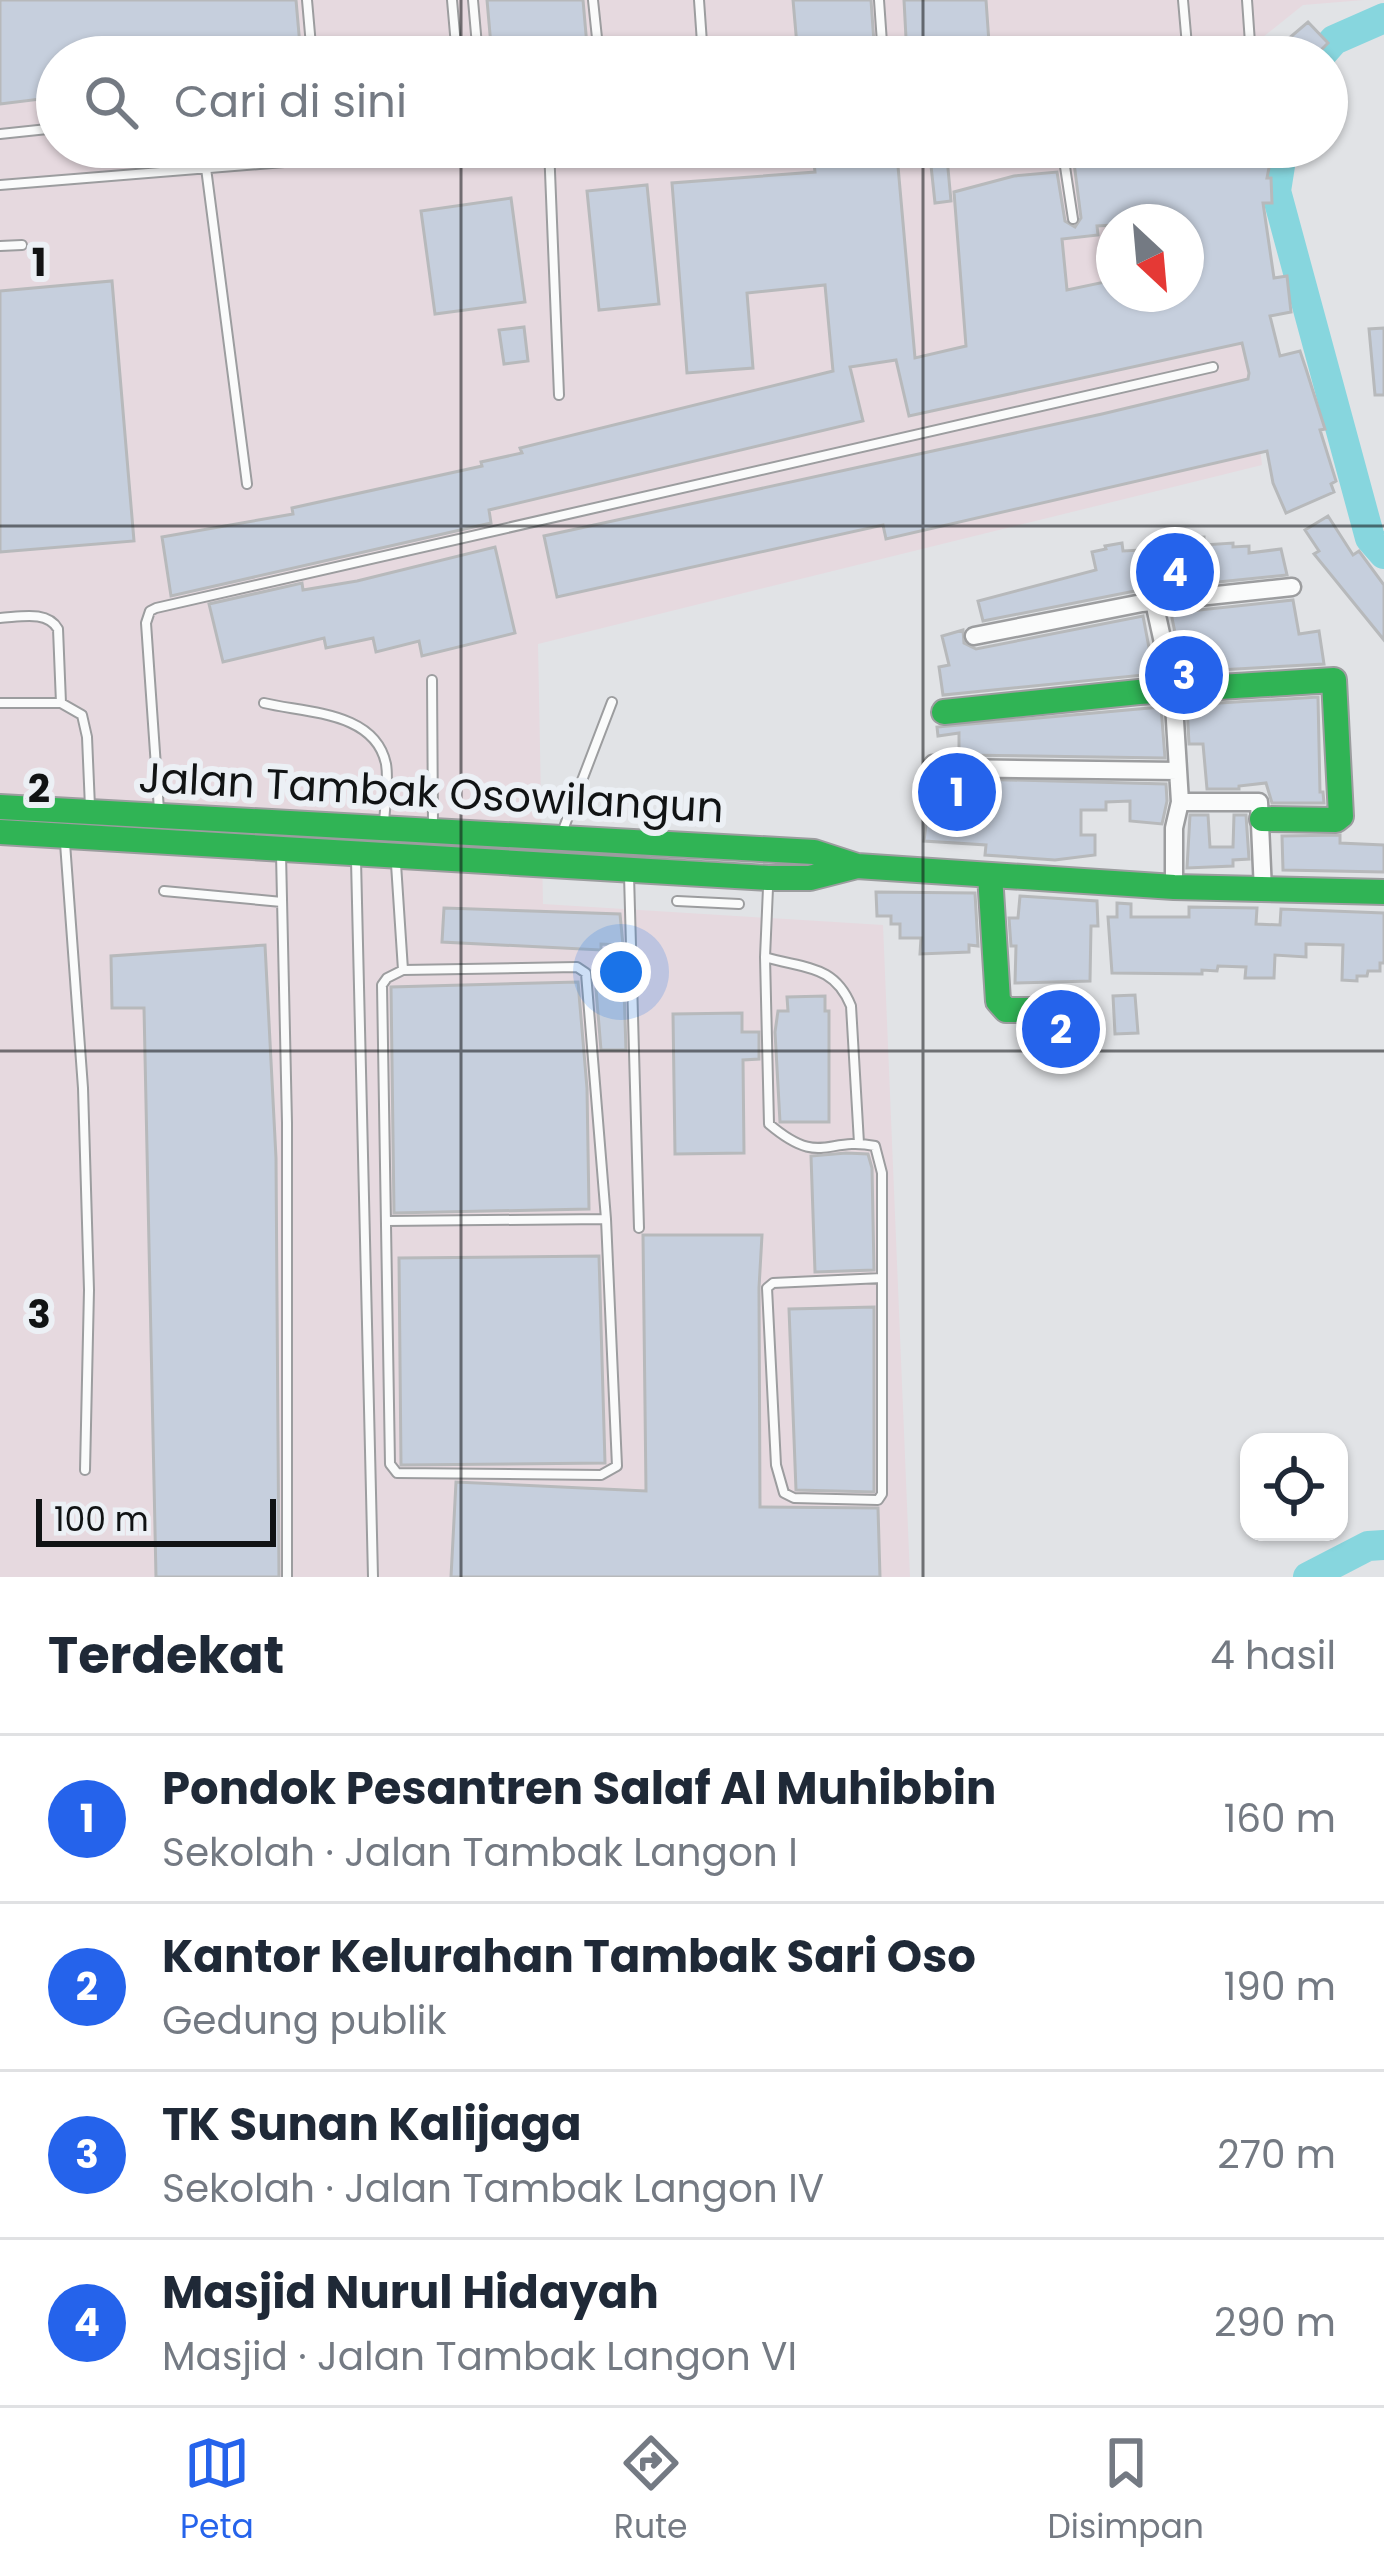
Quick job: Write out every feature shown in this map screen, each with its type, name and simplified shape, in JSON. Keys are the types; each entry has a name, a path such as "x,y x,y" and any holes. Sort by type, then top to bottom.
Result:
{"main road":[{"path":"944,712 1173,688 1334,680 1341,816 1336,820 1262,819"},
{"name":"Jalan Tambak Osowilangun","path":"0,807 81,828 393,840 434,833 560,840 630,855 814,852 856,866"},
{"path":"0,832 81,828"},
{"path":"160,830 356,852 393,840 630,855 768,878 810,878 856,866 1263,892 1384,892"},
{"path":"990,875 998,1001 1006,1010 1064,1010"}],"street":[{"path":"974,636 1154,602 1292,587"},
{"path":"1154,602 1173,688 1180,802 1174,828 1174,887"},
{"path":"933,764 1178,771"},
{"path":"1180,802 1257,800 1262,819 1263,892"}],"lane":[{"path":"307,0 310,36"},
{"path":"452,0 455,36"},
{"path":"473,0 476,36"},
{"path":"593,0 597,36"},
{"path":"699,0 702,36"},
{"path":"879,0 882,36"},
{"path":"1183,0 1186,36"},
{"path":"1246,0 1249,36"},
{"path":"0,134 36,130"},
{"path":"0,184 206,168 248,484"},
{"path":"550,168 559,395"},
{"path":"1065,168 1073,219"},
{"path":"0,246 22,245"},
{"path":"160,830 149,611 1213,368"},
{"path":"0,618 54,622 61,703"},
{"path":"432,680 434,833"},
{"path":"0,704 61,703 82,715 87,737 81,828 89,1290 85,1470"},
{"path":"264,703 354,722 370,735 386,765 403,970"},
{"path":"560,840 612,703"},
{"path":"280,846 287,1123 287,1577"},
{"path":"770,850 765,957 769,1124 790,1142 809,1149 859,1143 875,1146 882,1173 882,1278 880,1498 794,1498 784,1492 776,1465 767,1288 773,1283 882,1278"},
{"path":"356,852 373,1577"},
{"path":"630,855 639,1228"},
{"path":"164,891 282,902"},
{"path":"676,901 739,904"},
{"path":"765,957 830,974 844,987 851,1006 859,1143"},
{"path":"577,967 586,973 606,1219 617,1466 601,1475 397,1473 392,1468 382,986 387,977 403,970 577,967"},
{"path":"386,1221 606,1219"}],"shaded area":[{"path":"0,0 1364,0 1303,5 1264,36 36,36 36,168 1228,168 1262,465 538,644 543,904 883,925 910,1577 0,1577"}],"building":[{"path":"0,0 296,0 299,36 36,36 36,100 0,104"},
{"path":"487,0 583,0 586,36 490,36"},
{"path":"793,0 871,0 874,36 796,36"},
{"path":"904,0 986,0 989,36 906,36"},
{"path":"1308,22 1321,36 1292,36"},
{"path":"815,168 898,168 915,358 966,346 954,192 1014,176 1057,172 1065,221 1075,227 1081,218 1075,168 1269,168 1272,203 1263,203 1274,278 1287,276 1291,312 1270,316 1280,356 1300,351 1325,429 1320,430 1336,481 1331,484 1334,492 1286,513 1273,483 1267,451 886,539 883,525 557,597 544,536 1102,414 1248,379 1249,373 1242,343 909,416 896,360 850,367 863,421 489,510 491,523 171,596 162,537 293,514 292,508 482,466 481,462 522,453 520,448 833,371 825,285 747,293 753,368 687,373 672,183 815,172"},
{"path":"931,168 948,168 951,201 935,203"},
{"path":"647,185 659,304 599,310 587,191"},
{"path":"511,198 525,302 435,314 421,211"},
{"path":"112,281 134,541 0,552 0,291"},
{"path":"524,327 528,361 504,364 499,330"},
{"path":"1384,328 1384,395 1375,395 1369,329"},
{"path":"1328,516 1353,555 1359,551 1384,585 1384,640 1314,554 1319,551 1305,530"},
{"path":"1204,537 1204,545 1233,543 1233,547 1249,546 1249,553 1281,549 1287,575 1140,590 983,621 978,601 1096,570 1092,552 1105,546 1122,543 1123,551 1162,549 1162,539"},
{"path":"495,547 515,633 422,656 419,641 376,652 373,638 326,648 324,638 223,662 209,604 302,583 303,590 357,581"},
{"path":"1293,600 1299,634 1319,631 1324,664 1183,672 1171,613"},
{"path":"1143,616 1154,674 943,695 939,667 949,665 942,636 963,630 964,643 976,649"},
{"path":"1318,697 1324,803 1272,803 1266,783 1207,789 1203,744 1189,744 1187,705"},
{"path":"1161,707 1165,758 959,755 959,733 938,736 937,727"},
{"path":"935,778 1166,784 1167,801 1162,824 1130,821 1130,801 1106,802 1106,810 1081,810 1081,835 1095,835 1095,855 1055,860 985,855 986,845 924,841 926,824 935,825"},
{"path":"1190,815 1208,815 1210,847 1233,847 1234,815 1246,815 1249,859 1233,860 1233,866 1187,868"},
{"path":"1340,835 1340,843 1384,845 1384,872 1283,870 1282,836"},
{"path":"876,892 975,893 978,946 969,945 969,952 920,954 921,938 900,938 900,924 891,924 891,916 877,916"},
{"path":"1020,896 1097,901 1098,926 1091,926 1090,981 1015,983 1016,946 1011,946 1009,918 1018,918"},
{"path":"1117,903 1131,904 1131,917 1189,917 1189,907 1257,908 1256,924 1280,925 1281,909 1384,913 1384,963 1380,971 1368,971 1367,976 1357,976 1357,981 1342,980 1343,945 1306,944 1306,957 1275,955 1274,978 1245,978 1246,967 1218,966 1217,971 1202,970 1202,974 1112,973 1108,917 1117,917"},
{"path":"444,908 620,914 623,945 601,944 601,950 442,942"},
{"path":"265,945 276,1158 279,1577 156,1577 144,1008 112,1008 111,956"},
{"path":"578,982 587,1088 589,1209 394,1213 391,987"},
{"path":"596,989 624,989 626,1050 601,1050"},
{"path":"1135,995 1138,1033 1115,1034 1113,996"},
{"path":"825,996 829,1122 780,1122 778,1011 788,1011 787,997"},
{"path":"742,1013 742,1032 759,1032 759,1059 743,1060 744,1153 675,1154 673,1014"},
{"path":"1080,1013 1090,1013 1089,1046 1032,1045 1032,1027 1071,1025"},
{"path":"868,1154 872,1168 874,1270 815,1272 811,1156"},
{"path":"643,1235 762,1235 760,1507 878,1508 880,1577 451,1577 456,1482 646,1491"},
{"path":"599,1256 605,1463 401,1465 399,1258"},
{"path":"874,1307 874,1492 796,1490 789,1309"}],"waterway":[{"path":"1343,36 1384,18"},
{"path":"1280,168 1276,191 1370,538 1384,554"},
{"path":"1308,1577 1368,1546 1384,1545"}],"traffic: fast":[{"path":"944,712 1139,692 1334,680 1341,816 1336,820 1262,819"},
{"path":"0,807 814,852 857,866 1174,887 1384,892"},
{"path":"0,832 768,878 810,878 857,866"},
{"path":"990,875 998,1001 1006,1010 1064,1010"}],"place":[{"name":"Masjid Nurul Hidayah","path":"1175,572"},
{"name":"TK Sunan Kalijaga","path":"1184,675"},
{"name":"Pondok Pesantren Salaf Al Muhibbin","path":"957,792"},
{"name":"Kantor Kelurahan Tambak Sari Oso","path":"1061,1029"}]}
